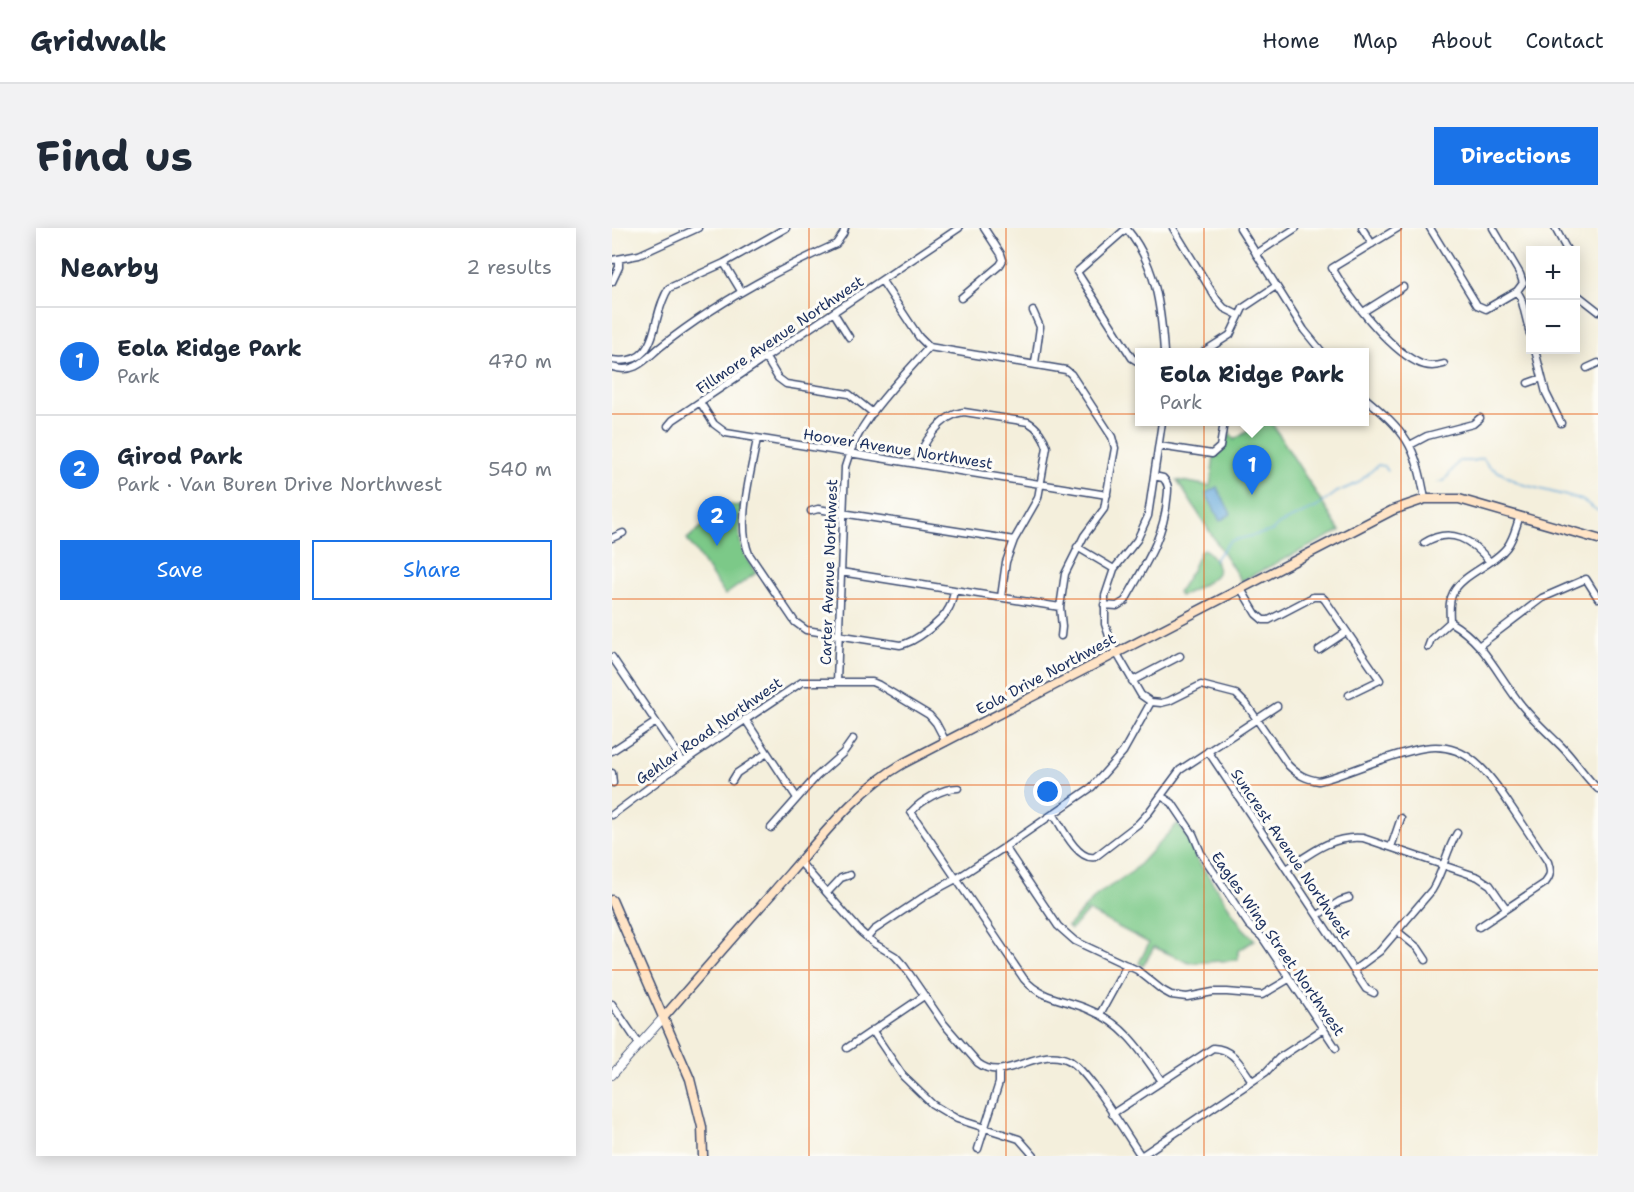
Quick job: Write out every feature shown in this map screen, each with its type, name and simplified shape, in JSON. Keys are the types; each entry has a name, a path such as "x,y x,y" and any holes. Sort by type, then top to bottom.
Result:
{"main road":[{"name":"Eola Drive Northwest","path":"664,1017 866,790 897,767 1116,652 1398,508 1425,499 1459,499 1598,539"},
{"path":"612,900 683,1059 693,1088 702,1127 704,1156"}],"street":[{"path":"612,282 619,267 615,260 657,249 698,228"},
{"path":"612,360 628,362 644,353 650,344 661,305 669,288 724,263 786,228"},
{"path":"612,367 631,369 645,362 680,332 741,291 797,261 836,244 844,228"},
{"name":"Fillmore Avenue Northwest","path":"668,426 673,420 959,228"},
{"path":"962,298 1003,260 984,228"},
{"path":"1135,360 1077,272 1126,228 1140,246 1152,271 1159,304 1164,348"},
{"path":"1173,228 1217,300 1224,308 1238,315"},
{"path":"1240,228 1304,330 1319,348"},
{"path":"1256,254 1296,228"},
{"path":"1362,228 1372,244"},
{"path":"1398,228 1332,268 1347,293 1394,344 1417,362 1431,367 1444,364"},
{"path":"1430,228 1479,308 1490,308 1522,286 1523,280 1493,228"},
{"path":"1556,228 1565,246"},
{"path":"724,263 741,291"},
{"path":"882,281 919,337 929,347 1062,368 1071,374 1112,436 1115,448 1104,509 1077,547 1065,574 1060,607 1061,636"},
{"path":"1209,348 1230,334 1243,308 1276,286"},
{"path":"1363,312 1403,287"},
{"path":"1517,291 1526,318"},
{"path":"1580,296 1596,307"},
{"path":"1033,312 1040,327 1035,363"},
{"path":"834,313 849,337"},
{"name":"Carter Avenue Northwest","path":"837,682 843,482 849,453 856,437 873,412 929,347"},
{"path":"1535,354 1546,393 1561,423"},
{"path":"766,358 782,382 849,394 873,412"},
{"path":"1587,368 1598,363"},
{"path":"1528,383 1542,378"},
{"path":"1369,400 1388,416 1410,445 1418,464 1425,499"},
{"name":"Hoover Avenue Northwest","path":"700,402 719,430 726,433 1107,495"},
{"path":"917,464 922,446 948,417 955,413 964,412 1028,422 1036,427 1047,447 1041,484 1038,498 1014,540 1006,562 1001,597"},
{"path":"1410,445 1427,436 1473,424 1480,418"},
{"path":"1162,426 1145,524 1137,540 1114,569 1104,605 1106,624 1116,652 1132,681 1141,695 1151,702 1161,703 1198,686 1207,686 1236,694 1244,700 1295,773 1312,780 1326,779 1427,747 1453,750 1465,754 1478,763 1498,788 1548,862 1550,869 1549,878 1545,883 1479,927"},
{"path":"1159,446 1212,454 1220,447 1223,426"},
{"path":"757,439 744,518 744,542 749,554 795,622 806,630 900,645 907,644 947,612 954,590"},
{"path":"1104,605 1117,606 1125,601 1161,533 1166,517 1168,486 1163,478 1154,476"},
{"path":"811,511 818,509 1014,540"},
{"path":"1428,647 1431,639 1450,622 1450,602 1453,593 1461,583 1507,547 1520,516"},
{"path":"612,538 623,533"},
{"path":"1424,543 1433,537 1443,535 1460,538 1475,544 1490,562"},
{"path":"1077,547 1114,569"},
{"path":"841,572 1060,607"},
{"path":"1480,645 1542,598 1586,579 1598,598"},
{"path":"1241,589 1256,614 1263,620 1269,620 1313,597 1322,597 1380,680 1349,695"},
{"path":"1450,622 1470,635 1480,645 1496,671 1529,715 1561,746 1598,789"},
{"path":"1319,650 1346,632"},
{"path":"1132,681 1180,656"},
{"path":"612,657 683,762"},
{"name":"Gehlar Road Northwest","path":"612,815 683,762 802,682 872,682 929,716 936,723 946,742"},
{"path":"867,938 874,930 1054,815 1086,791 1114,763 1132,739 1151,702"},
{"path":"1054,815 1080,854 1087,858 1095,857 1126,835 1149,812 1180,770 1277,706"},
{"path":"745,719 797,798"},
{"path":"612,752 656,722"},
{"path":"771,828 816,777 843,753 853,740"},
{"name":"Suncrest Avenue Northwest","path":"1208,751 1366,989 1374,993"},
{"path":"732,781 737,773 767,753"},
{"path":"612,774 613,783"},
{"path":"958,788 948,788 915,807 911,812 1029,985 1047,997 1100,1014 1128,1035 1161,1080"},
{"name":"Eagles Wing Street Northwest","path":"1161,795 1172,803 1193,834 1201,853 1249,925 1262,937 1336,1048"},
{"path":"1391,848 1401,818"},
{"path":"1354,970 1380,951 1432,890 1457,833"},
{"path":"1287,869 1324,845 1343,838 1363,838 1478,878 1490,885 1506,908"},
{"path":"1005,847 1058,926 1087,949 1137,970 1162,990 1179,996 1213,992 1262,995 1289,979"},
{"path":"800,862 867,938 895,956 904,966 944,1024 978,1064 984,1068 999,1070 1051,1056 1068,1059 1086,1075 1141,1156 1266,1072 1280,1058 1323,1029"},
{"path":"827,893 842,878 850,875"},
{"path":"1318,915 1349,898"},
{"path":"1397,931 1418,948 1426,960"},
{"path":"1100,1014 1127,965"},
{"path":"847,1048 924,996"},
{"path":"612,1004 639,1044"},
{"name":"Eola Drive Northwest","path":"612,1075 664,1017"},
{"path":"872,1030 903,1076 922,1096 957,1119 1019,1139 1034,1156"},
{"path":"1112,1113 1206,1050 1219,1048 1234,1055 1252,1081"},
{"path":"978,1149 999,1083 999,1070"}],"green space":[{"path":"1256,426 1274,426 1340,531 1241,581 1177,480 1210,486 1214,457 1224,449 1230,433 1234,440"},
{"path":"728,505 741,506 740,542 745,556 756,573 725,595 687,539"},
{"path":"1203,549 1214,559 1217,573 1206,583 1180,596 1178,592"},
{"path":"1178,823 1196,858 1243,928 1255,940 1238,951 1238,960 1189,963 1154,947 1143,966 1139,963 1149,943 1088,911 1071,929 1068,926 1097,895 1133,871"}],"water":[{"path":"1217,487 1231,514 1220,521 1206,493"}],"waterway":[{"path":"1438,482 1444,481 1459,461 1474,461 1483,458 1488,466 1521,484 1582,500 1598,511"},
{"path":"1214,560 1230,541 1272,531 1279,524 1317,507 1337,492 1358,483 1378,465 1384,466 1388,471"}],"place":[{"name":"Eola Ridge Park","path":"1252,495"},
{"name":"Girod Park","path":"717,546"}]}
